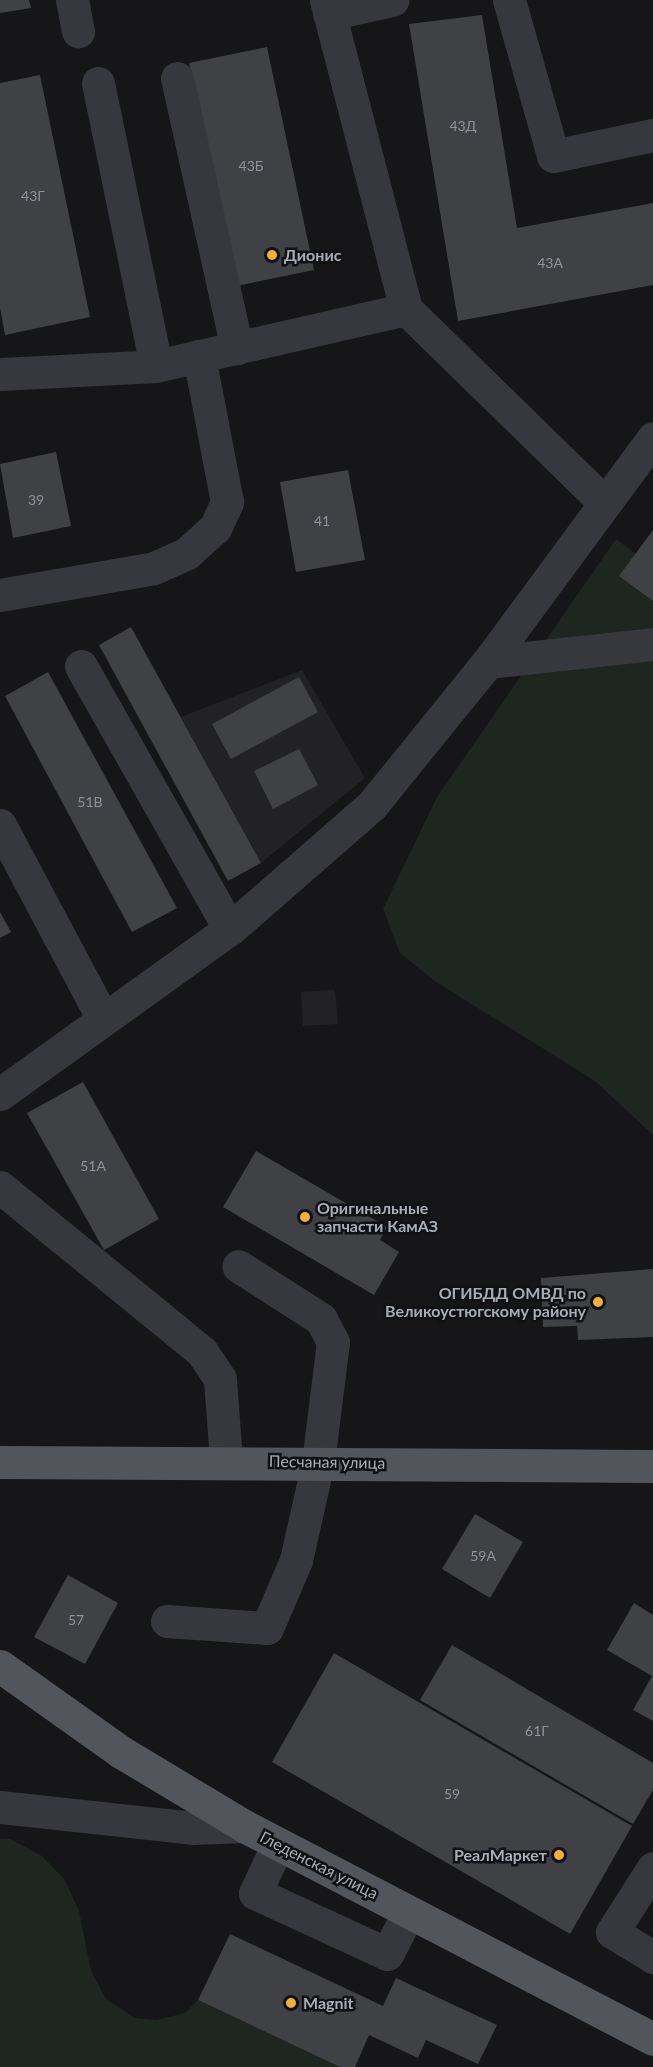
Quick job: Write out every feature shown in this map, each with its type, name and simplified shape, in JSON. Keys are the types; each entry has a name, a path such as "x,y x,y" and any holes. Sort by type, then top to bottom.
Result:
{"main road":[{"name":"Песчаная улица","path":"0,1462 226,1460 653,1466"},
{"name":"Гледенская улица","path":"0,1666 121,1752 244,1826 653,2039"}],"street":[{"path":"392,0 328,7 406,309 604,502"},
{"path":"508,0 553,156 653,135"},
{"path":"177,78 237,348"},
{"path":"98,83 156,366"},
{"path":"0,374 156,366 406,309"},
{"path":"0,595 154,568 188,553 214,528 227,502 199,356"},
{"path":"0,1094 102,1017 230,929 372,805 488,662 653,438"},
{"path":"488,662 653,644"},
{"path":"81,666 230,929"},
{"path":"0,825 102,1017"},
{"path":"0,1187 202,1352 220,1379 226,1460"},
{"path":"167,1621 267,1628 296,1560 318,1462 333,1342 321,1319 238,1266"},
{"path":"0,1807 193,1828 244,1826"},
{"path":"278,1844 255,1893 387,1954 409,1912"},
{"path":"653,1868 612,1932 653,1958"}],"shaded area":[{"path":"616,539 653,567 653,1135 595,1081 436,982 400,953 383,909 437,797"},
{"path":"302,670 365,778 261,863 181,717"},
{"path":"335,990 338,1024 303,1026 301,992"},
{"path":"0,1839 10,1839 42,1856 65,1880 79,1911 91,1971 106,1999 135,2018 157,2020 185,2013 198,2000 340,2067 0,2067"}],"building":[{"path":"0,0 29,0 31,8 0,13"},
{"path":"482,15 517,228 653,203 653,285 458,321 409,24"},
{"path":"267,47 314,270 236,286 189,63"},
{"path":"40,75 90,317 5,335 0,308 0,83"},
{"path":"56,452 71,526 13,538 0,464"},
{"path":"348,470 365,560 296,572 280,482"},
{"path":"653,530 653,601 619,576"},
{"path":"131,627 261,863 228,881 99,645"},
{"path":"48,672 177,908 132,932 5,696"},
{"path":"299,677 318,712 231,759 212,724"},
{"path":"299,749 318,785 273,809 254,771"},
{"path":"0,912 11,932 0,938"},
{"path":"83,1082 159,1219 104,1250 27,1113"},
{"name":"Оригинальные запчасти КамАЗ","path":"256,1151 387,1227 380,1240 399,1252 374,1295 223,1207"},
{"name":"ОГИБДД ОМВД по Великоустюгскому району","path":"653,1269 653,1337 578,1340 577,1326 543,1327 541,1278"},
{"path":"475,1514 523,1542 490,1598 442,1569"},
{"path":"68,1575 118,1603 85,1664 34,1637"},
{"path":"634,1603 653,1615 653,1721 633,1710 652,1676 607,1650"},
{"path":"452,1645 653,1763 653,1790 633,1824 420,1700"},
{"path":"334,1653 632,1826 570,1934 272,1762"},
{"name":"Magnit","path":"230,1934 383,2006 396,1978 497,2025 478,2064 426,2040 418,2058 369,2035 355,2067 340,2067 198,2000"}],"place":[{"name":"Дионис","path":"272,255"},
{"name":"Оригинальные запчасти КамАЗ","path":"305,1217"},
{"name":"ОГИБДД ОМВД по Великоустюгскому району","path":"598,1302"},
{"name":"РеалМаркет","path":"559,1855"},
{"name":"Magnit","path":"291,2003"}]}
